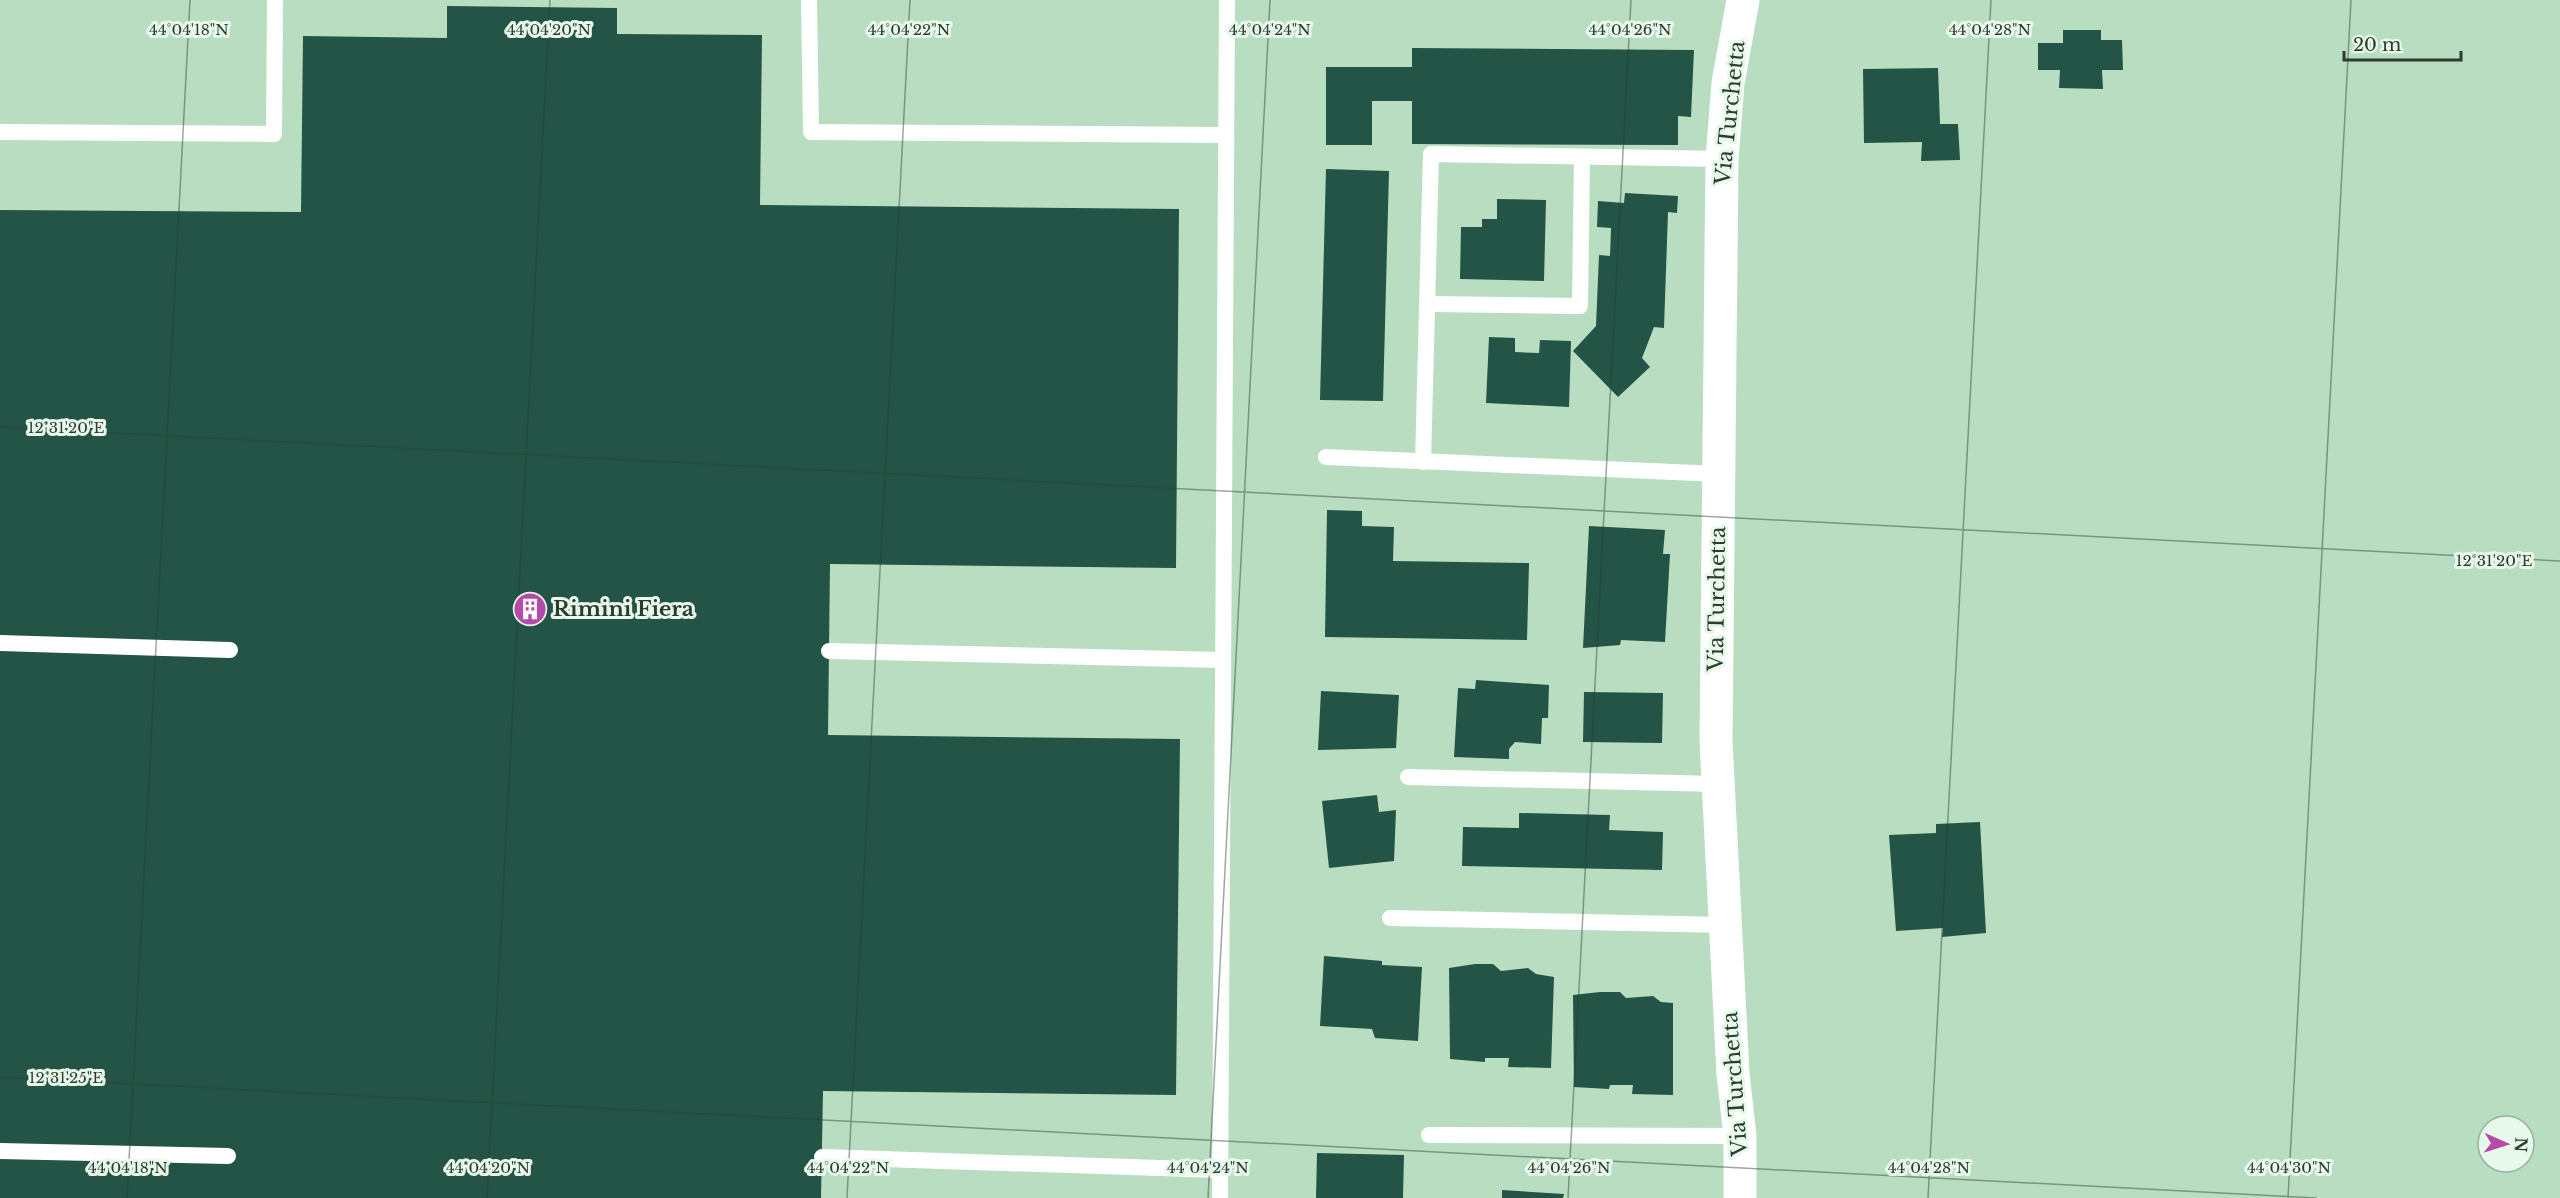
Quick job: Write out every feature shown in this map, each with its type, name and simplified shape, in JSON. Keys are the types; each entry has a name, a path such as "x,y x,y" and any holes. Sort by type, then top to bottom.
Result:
{"street":[{"name":"Via Turchetta","path":"1740,1198 1740,1136 1733,1074 1716,741 1722,159 1728,83 1743,0"}],"lane":[{"path":"0,132 274,134 275,0"},
{"path":"809,0 811,132 1226,135"},
{"path":"1220,1198 1227,0"},
{"path":"1423,462 1431,154 1722,159"},
{"path":"1427,304 1580,306 1582,157"},
{"path":"1326,457 1719,474"},
{"path":"0,643 230,651"},
{"path":"829,651 1223,660"},
{"path":"1408,777 1718,784"},
{"path":"1390,918 1726,925"},
{"path":"1429,1135 1740,1136"},
{"path":"0,1151 228,1156"},
{"path":"822,1157 1220,1170"}],"building":[{"name":"Rimini Fiera","path":"447,6 617,8 617,34 762,35 760,205 1179,209 1176,568 830,564 828,735 1180,739 1176,1095 823,1091 821,1198 0,1198 0,210 301,212 303,36 447,38"},
{"path":"2063,30 2101,30 2101,40 2122,40 2123,70 2102,70 2103,89 2059,88 2060,70 2038,70 2038,43 2063,43"},
{"path":"1412,48 1694,50 1691,117 1678,116 1678,145 1412,144 1412,101 1372,101 1372,145 1326,145 1326,67 1412,67"},
{"path":"1938,68 1940,124 1958,124 1960,160 1921,161 1922,142 1864,143 1863,69"},
{"path":"1326,169 1389,171 1383,401 1320,400"},
{"path":"1625,193 1678,196 1677,213 1668,212 1664,328 1654,327 1642,358 1650,367 1618,397 1573,351 1596,326 1599,255 1610,256 1611,228 1597,227 1598,201 1624,203"},
{"path":"1497,199 1546,200 1544,281 1460,279 1461,227 1482,227 1482,219 1497,219"},
{"path":"1489,337 1515,338 1515,352 1539,353 1540,340 1571,341 1569,407 1486,403"},
{"path":"1327,510 1362,511 1362,526 1394,527 1393,561 1529,563 1527,640 1325,637"},
{"path":"1589,526 1665,530 1663,554 1670,554 1665,642 1621,640 1620,645 1583,648"},
{"path":"1476,680 1549,685 1548,718 1542,718 1541,744 1515,742 1509,749 1509,759 1454,757 1458,688 1475,689"},
{"path":"1321,691 1399,695 1396,748 1318,750"},
{"path":"1584,692 1663,693 1662,743 1583,742"},
{"path":"1377,795 1379,812 1396,810 1394,861 1329,868 1322,801"},
{"path":"1519,813 1610,815 1609,830 1663,832 1662,870 1462,866 1463,827 1519,828"},
{"path":"1980,822 1986,933 1942,937 1943,928 1896,931 1889,835 1936,833 1936,824"},
{"path":"1324,956 1382,961 1382,965 1422,967 1418,1041 1375,1038 1372,1029 1320,1026"},
{"path":"1493,964 1501,971 1528,968 1536,974 1554,977 1551,1068 1508,1067 1509,1058 1485,1058 1485,1062 1450,1059 1449,968"},
{"path":"1620,992 1626,998 1653,996 1661,1002 1673,1003 1673,1095 1632,1094 1633,1085 1610,1085 1609,1089 1574,1087 1573,995"},
{"path":"1317,1153 1404,1155 1403,1198 1316,1198"},
{"path":"1502,1190 1564,1194 1563,1198 1502,1198"}],"place":[{"name":"Rimini Fiera","path":"530,609"}]}
